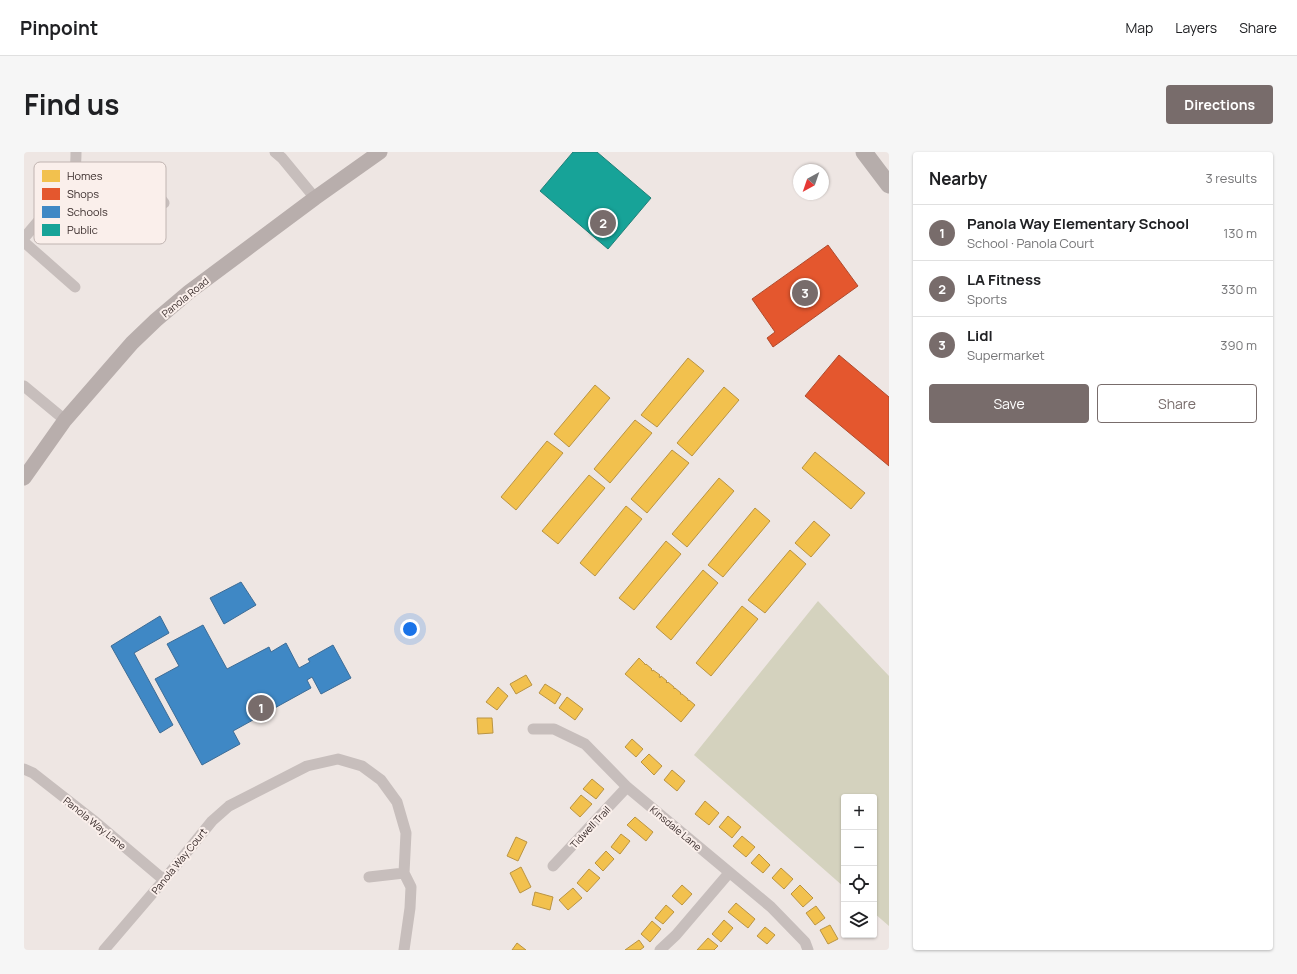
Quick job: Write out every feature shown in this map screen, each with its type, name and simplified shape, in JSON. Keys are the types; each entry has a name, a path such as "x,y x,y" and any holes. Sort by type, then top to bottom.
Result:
{"main road":[{"name":"Panola Road","path":"24,478 65,420 132,343 156,320 189,292 315,198 380,152"},
{"path":"864,152 889,185"}],"street":[{"path":"75,162 76,152"},
{"path":"275,152 282,158 315,198"},
{"path":"24,238 34,226"},
{"path":"24,242 75,287"},
{"path":"24,386 65,420"},
{"name":"Kinsdale Lane","path":"533,729 554,729 585,744 627,787 771,908 805,942 808,950"},
{"name":"Panola Way Court","path":"104,950 212,821 229,806 307,766 338,759 362,766 381,780 396,802 406,833 404,873"},
{"name":"Panola Way Lane","path":"24,769 33,773 93,820 164,880"},
{"name":"Tidwell Trail","path":"553,866 627,787"},
{"path":"369,877 404,873 411,887 410,908 404,950"},
{"path":"660,950 676,935 729,873"}],"shaded area":[{"path":"818,601 889,676 889,926 877,916 877,794 841,794 841,884 694,755"}],"building: Homes":[{"path":"688,358 704,371 657,427 641,415"},
{"path":"595,385 610,398 569,447 554,434"},
{"path":"724,387 739,400 692,456 677,443"},
{"path":"635,420 652,433 610,483 594,469"},
{"path":"547,441 563,453 516,510 501,497"},
{"path":"672,450 689,463 647,513 631,499"},
{"path":"815,452 865,493 851,509 802,468"},
{"path":"589,475 605,488 558,544 542,531"},
{"path":"719,478 734,491 687,547 672,534"},
{"path":"626,506 642,519 595,576 580,563"},
{"path":"755,508 770,521 723,577 708,565"},
{"path":"814,521 830,535 811,557 795,543"},
{"path":"666,541 681,554 634,610 619,598"},
{"path":"790,550 806,564 765,613 748,600"},
{"path":"703,570 718,583 671,640 656,627"},
{"path":"742,606 758,619 711,676 696,663"},
{"path":"639,658 645,665 646,664 652,669 651,670 660,675 660,678 661,676 667,681 667,683 668,682 674,687 674,689 675,688 681,693 680,694 688,699 688,701 689,700 695,705 681,722 625,674"},
{"path":"526,675 532,685 516,694 510,684"},
{"path":"545,684 561,694 555,704 539,693"},
{"path":"498,687 508,696 497,710 486,702"},
{"path":"567,697 583,709 575,720 559,708"},
{"path":"477,718 492,718 493,733 478,734"},
{"path":"632,739 643,749 636,757 625,747"},
{"path":"649,754 662,766 654,775 641,762"},
{"path":"672,770 685,781 677,791 664,780"},
{"path":"592,779 604,789 596,799 583,789"},
{"path":"581,795 592,804 580,817 570,808"},
{"path":"705,801 719,813 709,825 695,814"},
{"path":"728,816 741,827 732,838 719,827"},
{"path":"635,817 653,832 646,841 627,825"},
{"path":"621,834 630,841 620,854 611,847"},
{"path":"742,836 755,847 746,857 733,846"},
{"path":"516,837 527,842 518,861 507,856"},
{"path":"606,851 614,859 603,871 595,863"},
{"path":"759,854 770,865 763,873 751,863"},
{"path":"521,867 531,887 520,893 510,873"},
{"path":"781,868 793,879 784,889 772,878"},
{"path":"589,869 600,878 587,892 577,883"},
{"path":"682,885 692,894 682,905 672,896"},
{"path":"800,885 813,898 803,907 791,894"},
{"path":"573,888 582,898 568,910 559,900"},
{"path":"535,892 553,897 550,910 532,905"},
{"path":"736,903 755,919 748,928 728,912"},
{"path":"666,905 674,912 663,924 655,918"},
{"path":"816,906 825,918 815,925 806,913"},
{"path":"724,920 733,928 721,942 712,934"},
{"path":"652,921 661,929 650,942 641,934"},
{"path":"830,925 838,939 828,944 820,930"},
{"path":"765,927 775,935 767,944 757,936"},
{"path":"708,938 718,946 714,950 697,950"},
{"path":"639,940 644,947 640,950 625,950"},
{"path":"517,943 526,950 512,950"}],"building: Shops":[{"path":"828,245 858,286 773,347 767,338 775,332 752,299"},
{"path":"839,355 889,397 889,466 805,396"}],"building: Schools":[{"path":"241,582 256,605 224,624 210,598"},
{"path":"160,616 169,633 134,653 173,725 160,733 111,646"},
{"path":"203,625 227,669 269,647 271,652 286,643 299,668 310,662 308,659 333,645 351,678 321,694 312,677 307,680 311,688 233,731 240,744 202,765 155,679 179,666 167,644"}],"building: Public":[{"path":"573,152 597,152 651,198 608,249 540,191"}],"place":[{"name":"LA Fitness","path":"603,223"},
{"name":"Lidl","path":"805,293"},
{"name":"Panola Way Elementary School","path":"261,708"}]}
